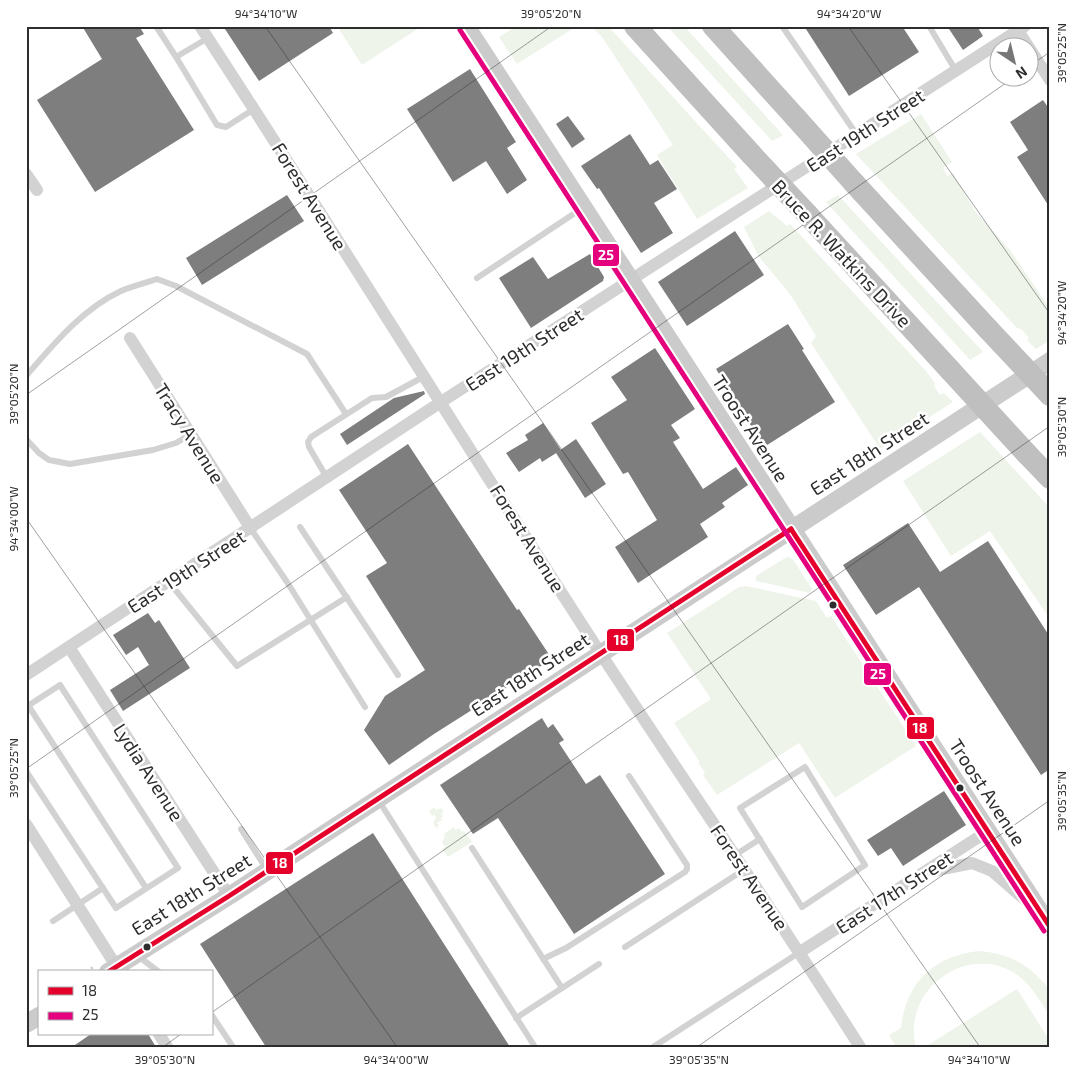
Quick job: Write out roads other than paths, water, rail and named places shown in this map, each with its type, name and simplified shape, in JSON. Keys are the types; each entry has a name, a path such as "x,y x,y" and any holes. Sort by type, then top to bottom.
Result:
{"highway":[{"name":"Bruce R. Watkins Drive","path":"635,26 1050,478"},
{"path":"713,26 854,183 1050,395"}],"main road":[{"name":"Troost Avenue","path":"466,26 582,208 1045,920"},
{"name":"East 18th Street","path":"115,970 136,954 268,871 1050,361"},
{"path":"26,1024 38,1017"}],"street":[{"name":"Forest Avenue","path":"200,26 293,168 601,653 800,952 860,1047"},
{"name":"East 19th Street","path":"26,675 251,529 441,402 857,135 1019,28"},
{"path":"1019,28 1050,80"},
{"path":"26,174 37,190"},
{"name":"Tracy Avenue","path":"130,338 251,529"},
{"name":"Lydia Avenue","path":"68,648 229,896"},
{"path":"26,824 115,970"},
{"name":"East 17th Street","path":"800,952 988,831"},
{"path":"919,875 972,863 992,871 1045,920"},
{"path":"160,1036 167,1047"}],"lane":[{"path":"156,26 217,125 226,126 254,109"},
{"path":"782,26 857,135"},
{"path":"929,26 956,70"},
{"path":"176,57 208,38"},
{"path":"477,278 582,208"},
{"path":"26,376 60,337 90,311 120,292 157,279 176,286 307,354 346,414"},
{"path":"327,478 309,447 308,442 311,436 372,398 386,398 424,376"},
{"path":"26,439 39,454 49,460 70,464 153,450 176,443 191,434"},
{"path":"300,527 398,675"},
{"path":"251,529 365,707"},
{"path":"169,582 237,666 347,597"},
{"path":"26,770 116,908 178,868 60,685 27,705 146,888"},
{"path":"805,767 865,865 802,907 760,839 740,808 805,767"},
{"path":"543,960 566,948 686,872 687,865 629,776"},
{"path":"378,799 535,1047"},
{"path":"241,829 268,871"},
{"path":"735,855 760,839"},
{"path":"472,848 562,988"},
{"path":"625,947 745,869"},
{"path":"53,921 102,888"},
{"path":"653,1047 800,952"},
{"path":"136,954 156,970"},
{"path":"516,1018 599,964"},
{"path":"212,1016 232,1047"}]}
